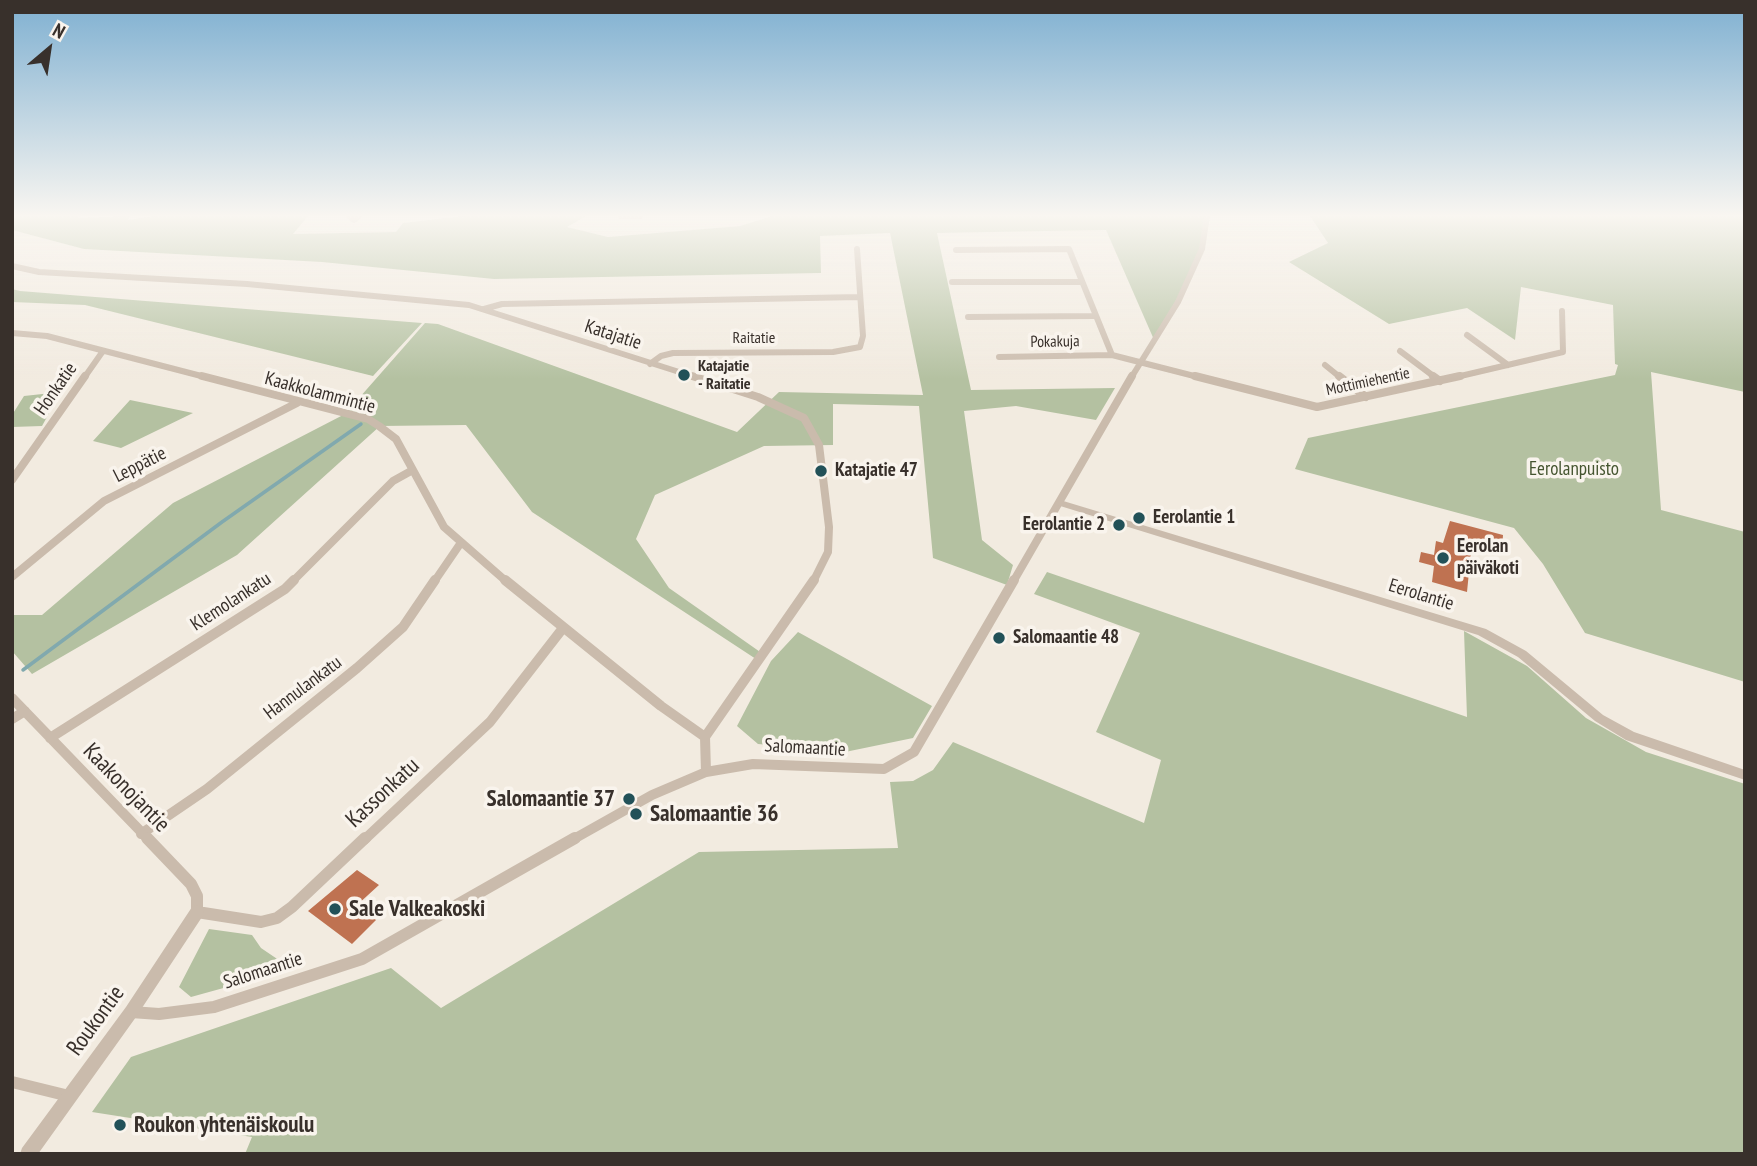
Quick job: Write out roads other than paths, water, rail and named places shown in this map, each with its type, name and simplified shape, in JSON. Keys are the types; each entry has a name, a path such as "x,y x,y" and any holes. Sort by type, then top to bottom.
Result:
{"street":[{"name":"Katajatie","path":"32,270 447,301 484,309 758,397 804,418 819,445 824,471 829,527 828,552 817,576 705,737"},
{"path":"484,309 502,304 859,297 858,270"},
{"path":"1077,270 1112,355"},
{"name":"Salomaantie","path":"131,1012 159,1014 214,1007 362,959 652,795 706,772 753,764 884,769 898,764 914,752 1139,364 1178,302 1192,270"},
{"path":"952,282 1081,282"},
{"name":"Raitatie","path":"650,364 661,356 673,353 833,352 860,347 863,336 859,297"},
{"name":"Mottimiehentie","path":"1139,364 1317,407 1563,352 1562,311"},
{"path":"968,317 1094,316"},
{"name":"Kaakkolammintie","path":"12,333 47,336 297,403 368,419 396,439 411,471 444,527 460,544 563,628 705,737"},
{"path":"1467,335 1508,365"},
{"name":"Honkatie","path":"12,480 103,351"},
{"path":"1400,351 1440,381"},
{"name":"Pokakuja","path":"999,357 1112,355 1139,364"},
{"path":"1325,365 1366,397"},
{"name":"Leppätie","path":"12,577 80,518 104,501 297,403"},
{"name":"Klemolankatu","path":"50,738 285,589 393,481 411,471"},
{"name":"Eerolantie","path":"1060,503 1482,632 1522,654 1599,718 1630,736 1745,775"},
{"name":"Hannulankatu","path":"141,834 207,789 290,719 358,668 403,627 460,544"},
{"name":"Kassonkatu","path":"197,912 261,922 277,918 292,907 490,722 509,701 563,628"},
{"name":"Kaakonojantie","path":"12,698 191,884 197,896 197,912"},
{"path":"12,719 25,711"},
{"path":"705,737 706,772"},
{"name":"Roukontie","path":"28,1154 131,1012 197,912"},
{"path":"12,1082 69,1096"}],"waterway":[{"path":"23,670 222,522 361,424"}],"place":[{"name":"Katajatie - Raitatie","path":"684,375"},
{"name":"Katajatie 47","path":"821,471"},
{"name":"Eerolantie 1","path":"1139,518"},
{"name":"Eerolantie 2","path":"1119,525"},
{"name":"Eerolan päiväkoti","path":"1443,558"},
{"name":"Salomaantie 48","path":"999,638"},
{"name":"Salomaantie 37","path":"629,799"},
{"name":"Salomaantie 36","path":"636,814"},
{"name":"Sale Valkeakoski","path":"335,909"},
{"name":"Roukon yhtenäiskoulu","path":"120,1125"}],"park label":[{"name":"Eerolanpuisto","path":"1574,470"}]}
